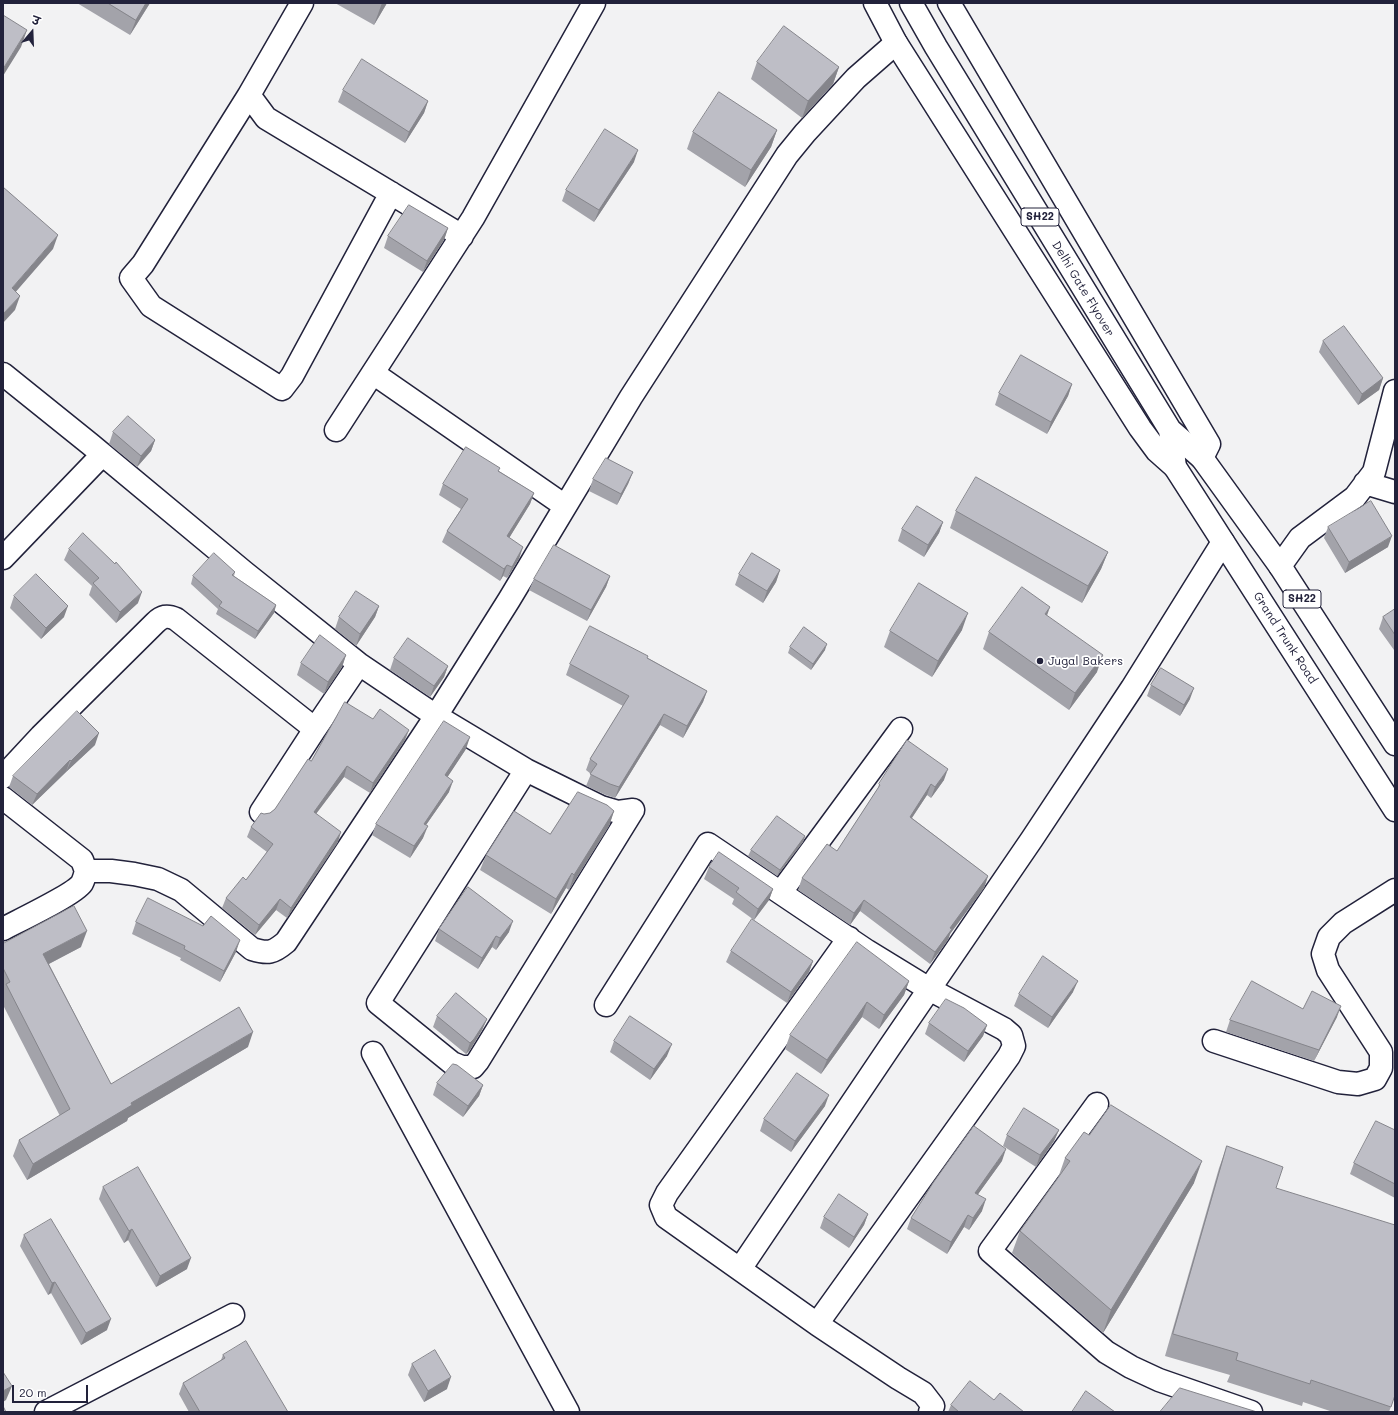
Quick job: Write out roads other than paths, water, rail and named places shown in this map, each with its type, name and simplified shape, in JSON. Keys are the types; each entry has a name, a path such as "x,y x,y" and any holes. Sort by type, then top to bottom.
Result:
{"main road":[{"path":"302,3 249,95 143,264 131,278 151,306 282,389 292,376 391,193"},
{"path":"336,430 473,218 594,3"},
{"path":"875,3 896,43 1140,428 1157,451 1176,467"},
{"name":"Delhi Gate Flyover","path":"911,3 936,47 1170,430 1202,458"},
{"path":"949,3 1209,444 1202,458"},
{"path":"86,871 111,871 158,879 181,890 252,949 264,953 278,949 286,942 436,716 509,600 635,391 787,155 805,133 856,78 896,43"},
{"path":"249,95 266,118 462,236"},
{"path":"373,372 565,506"},
{"path":"3,374 244,572 359,664 436,716 526,770 601,808 618,812 633,810 478,1061 472,1067 462,1067 452,1063 378,1003 526,770"},
{"path":"1280,566 1300,538 1355,497 1374,472 1395,391"},
{"name":"Delhi Gate Flyover","path":"1170,430 1176,467"},
{"path":"3,558 102,455"},
{"name":"SH22","path":"1202,458 1280,566 1395,744"},
{"name":"Grand Trunk Road","path":"1176,467 1395,810"},
{"path":"1365,483 1395,492"},
{"path":"740,1269 1032,839 1132,688 1223,542"},
{"path":"3,777 41,736 161,617 168,616 176,619 315,729"},
{"path":"261,812 359,664"},
{"path":"781,892 901,729"},
{"path":"3,798 82,860 86,871 82,884 74,890 3,929"},
{"path":"606,1005 708,844 849,938 929,989 1004,1029 1011,1035 1014,1046 1009,1056 817,1324"},
{"path":"1214,1041 1338,1082 1358,1084 1375,1079 1381,1068 1388,1047 1328,970 1323,954 1329,937 1342,923 1395,890"},
{"path":"849,938 671,1186 661,1205 666,1217 817,1324 923,1394 933,1406 930,1412"},
{"path":"373,1054 568,1412"},
{"path":"1097,1104 990,1251 1106,1352 1131,1367 1159,1380 1251,1412"},
{"path":"46,1412 233,1315"}],"place":[{"name":"Jugal Bakers","path":"1040,661"}]}
